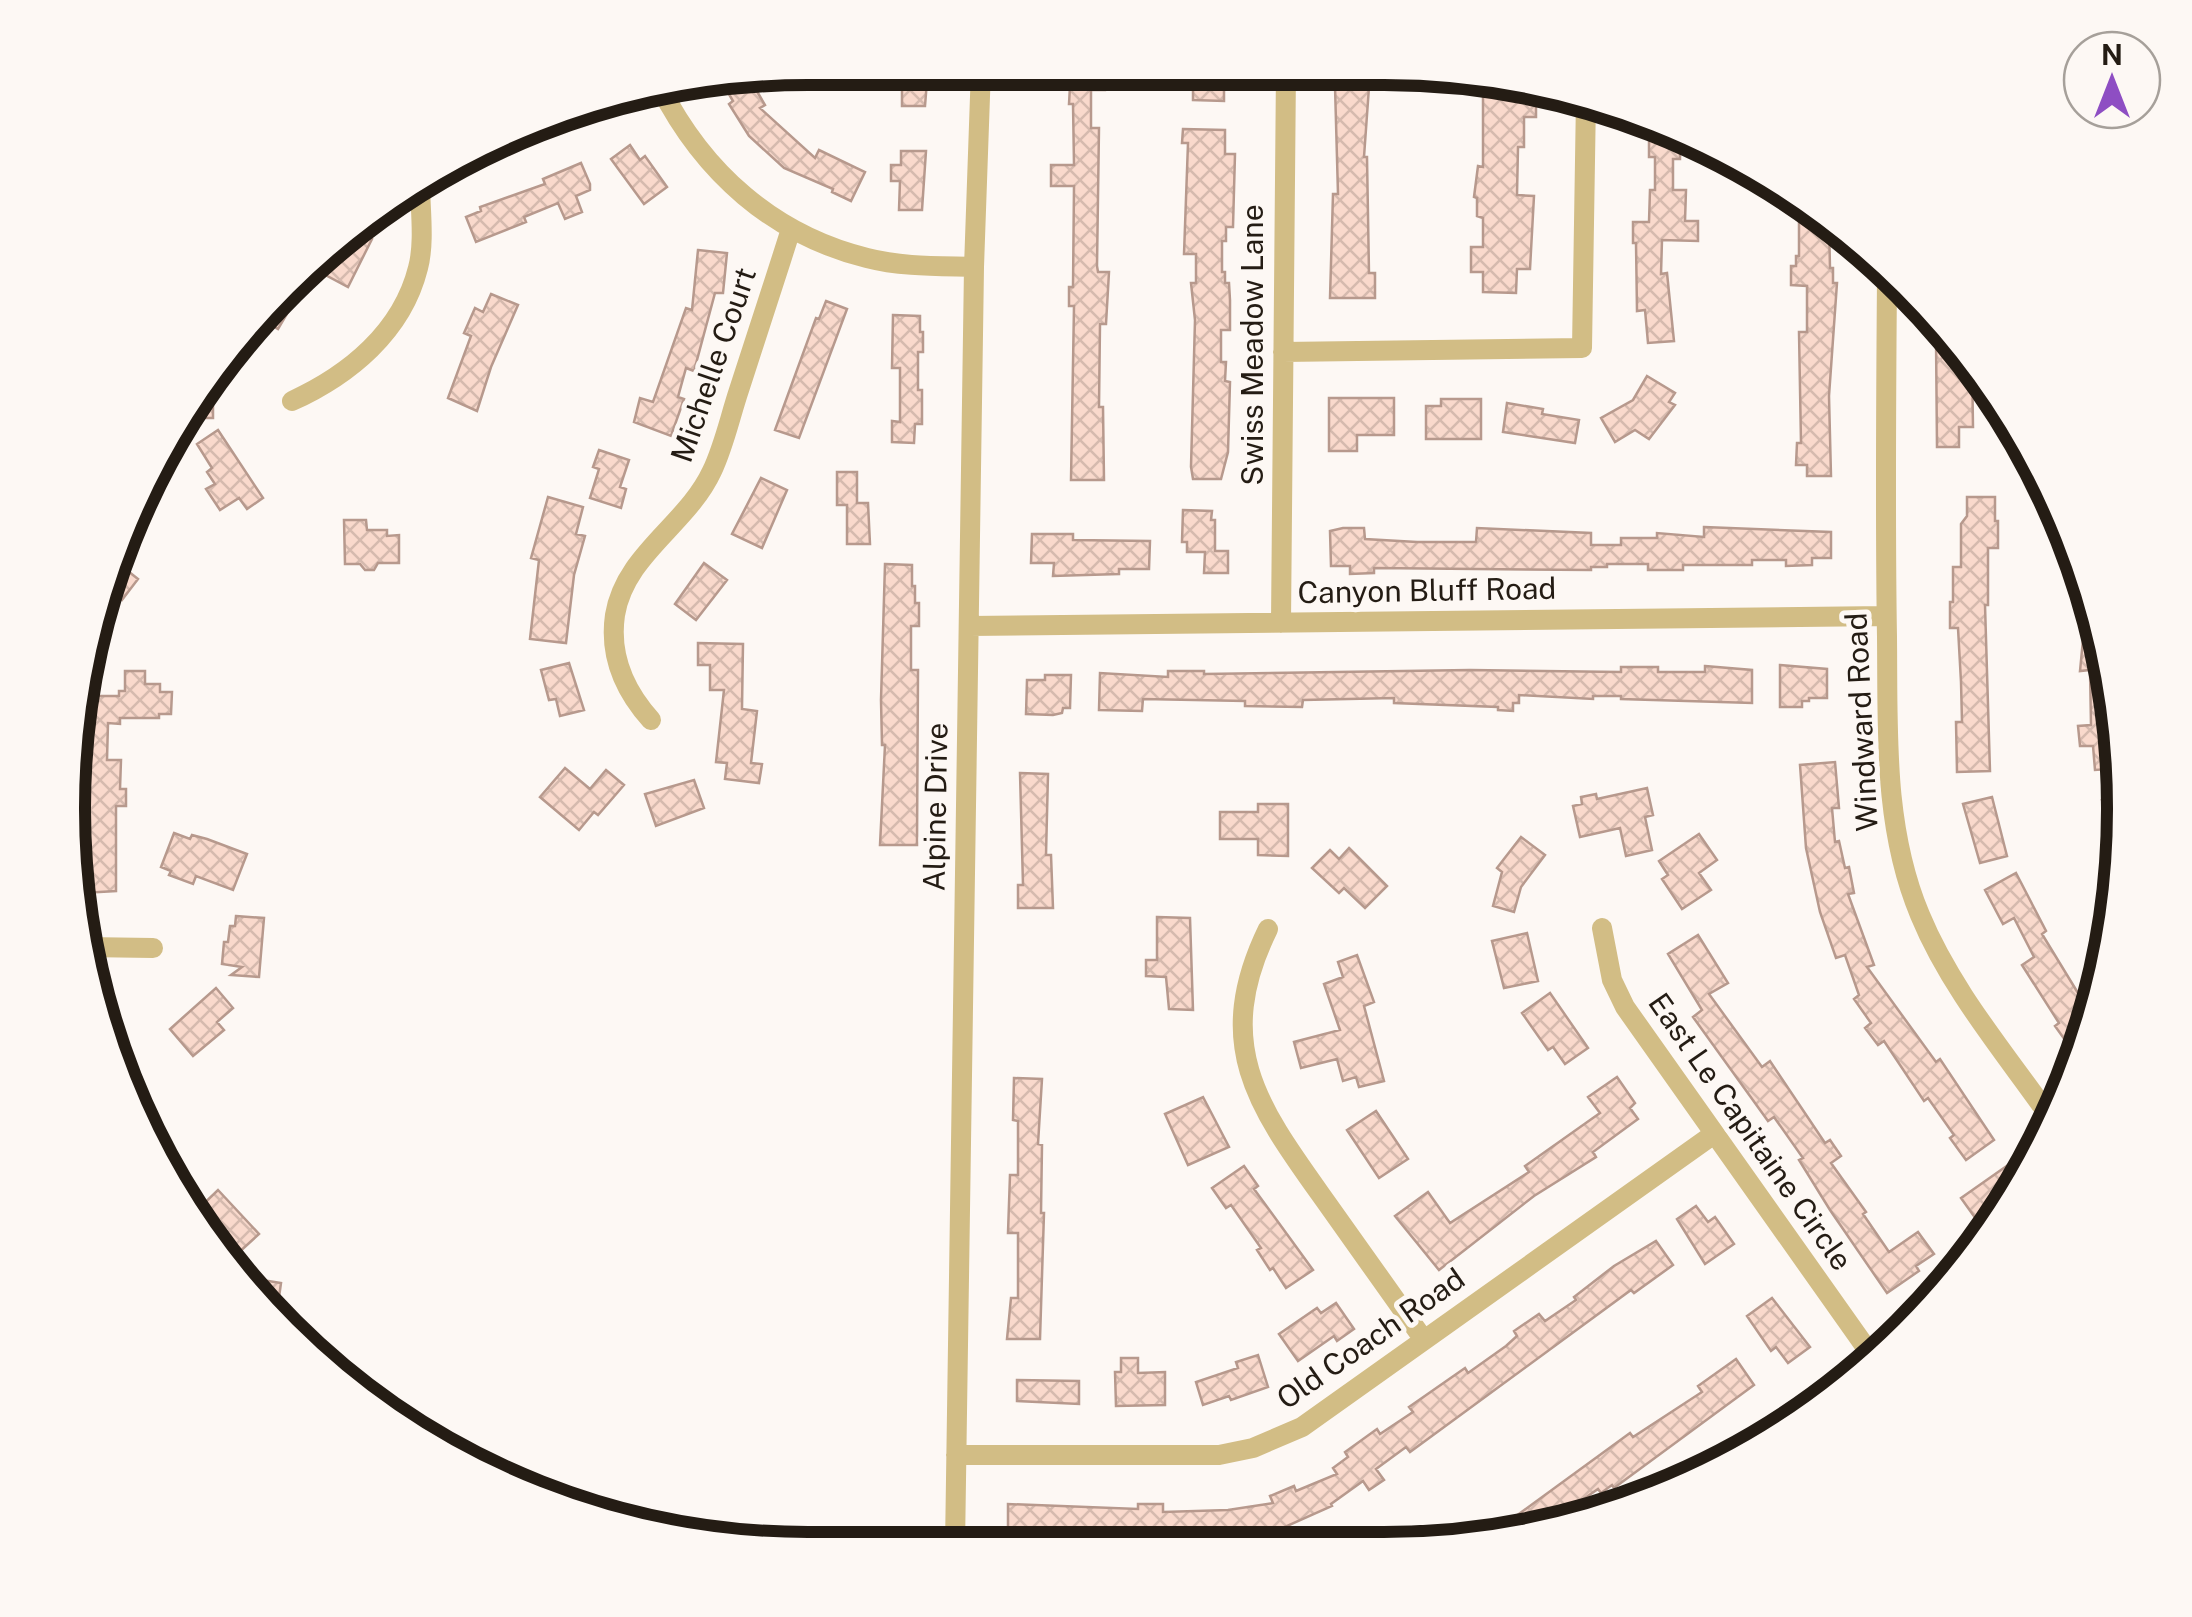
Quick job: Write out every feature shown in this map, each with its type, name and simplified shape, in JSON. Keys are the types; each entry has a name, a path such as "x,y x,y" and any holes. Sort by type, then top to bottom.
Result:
{"street":[{"name":"Alpine Drive","path":"954,1532 979,85"},
{"name":"Swiss Meadow Lane","path":"1280,622 1286,85"},
{"path":"666,99 701,154 730,185 791,229 869,259 974,267"},
{"path":"1282,352 1582,348 1586,114"},
{"path":"292,401 348,370 394,320 420,265 420,199"},
{"name":"Michelle Court","path":"651,720 626,686 617,664 614,640 619,597 642,557 687,512 714,466 791,229"},
{"name":"Windward Road","path":"1887,289 1888,780 1895,831 1905,874 1938,954 2042,1106"},
{"name":"Canyon Bluff Road","path":"969,626 1886,616"},
{"name":"East Le Capitaine Circle","path":"1602,928 1612,980 1624,1007 1865,1348"},
{"path":"1268,929 1248,976 1243,1004 1242,1028 1251,1081 1276,1132 1424,1340"},
{"path":"99,947 153,948"},
{"name":"Old Coach Road","path":"956,1455 1220,1455 1253,1448 1302,1426 1714,1134"}],"building":[{"path":"902,85 927,85 925,106 902,106"},
{"path":"1070,85 1105,85 1105,90 1091,90 1091,128 1099,128 1097,266 1098,272 1109,272 1106,324 1100,324 1099,407 1103,407 1104,480 1071,480 1074,306 1069,306 1069,287 1073,287 1074,186 1051,186 1051,165 1074,165 1073,104 1069,104"},
{"path":"1193,85 1224,85 1224,101 1193,100"},
{"path":"1335,86 1369,87 1364,157 1369,273 1375,273 1375,298 1330,298 1333,194 1338,194"},
{"path":"755,88 765,105 760,108 815,158 819,150 865,172 851,201 784,168 749,136 729,104 733,101 726,90"},
{"path":"1483,94 1536,102 1536,117 1524,117 1524,147 1518,147 1517,195 1534,196 1530,269 1517,269 1516,293 1483,292 1483,272 1471,272 1471,247 1483,247 1483,218 1477,216 1474,197 1478,166 1483,167"},
{"path":"1183,129 1225,130 1225,154 1235,154 1233,227 1226,227 1226,241 1222,241 1222,272 1225,283 1229,283 1230,330 1221,330 1221,362 1226,362 1225,381 1230,382 1228,452 1221,479 1193,479 1191,467 1195,320 1191,283 1196,283 1196,254 1184,254 1188,143 1182,143"},
{"path":"1649,136 1680,149 1680,159 1673,159 1673,190 1686,190 1685,221 1698,221 1698,241 1662,240 1661,274 1667,273 1674,341 1648,343 1645,310 1637,311 1633,222 1649,222 1650,190 1655,190 1655,157 1649,157"},
{"path":"630,145 640,160 645,156 667,187 644,204 611,159"},
{"path":"901,151 926,151 922,210 899,210 900,181 891,181 891,165 901,165"},
{"path":"581,163 590,184 590,190 576,196 582,212 565,219 558,203 524,217 526,222 476,242 466,217 481,211 480,207 545,184 543,179"},
{"path":"1799,217 1829,239 1830,268 1833,283 1837,283 1829,396 1831,476 1807,476 1807,465 1796,465 1797,443 1801,443 1799,332 1807,332 1807,286 1791,285 1791,266 1796,266"},
{"path":"367,236 372,239 348,287 322,273"},
{"path":"698,250 727,253 723,293 715,293 694,371 686,368 678,397 684,399 671,436 634,422 640,398 653,402 686,308 692,310"},
{"path":"491,294 518,305 477,411 448,398 471,336 464,333 475,308 483,312"},
{"path":"826,301 847,309 799,438 775,430 816,318 819,319"},
{"path":"289,306 291,307 278,329 271,325"},
{"path":"893,315 920,316 923,332 923,352 918,352 922,424 915,424 914,443 892,442 892,421 900,422 900,368 892,368"},
{"path":"1936,342 1972,390 1973,427 1959,427 1959,447 1937,447"},
{"path":"1647,376 1675,393 1669,402 1675,405 1649,439 1635,430 1615,442 1601,418 1633,400"},
{"path":"1329,398 1394,398 1394,435 1357,435 1357,451 1329,451"},
{"path":"213,399 213,418 200,418"},
{"path":"1441,399 1481,399 1481,439 1426,439 1426,406 1441,406"},
{"path":"1507,403 1579,420 1575,443 1503,432"},
{"path":"218,430 263,498 247,509 239,498 220,510 206,489 215,484 207,472 212,468 197,444"},
{"path":"599,450 629,460 620,487 626,489 621,508 590,498 599,469 593,467"},
{"path":"837,472 857,472 857,503 868,503 870,544 847,544 847,505 837,505"},
{"path":"761,478 787,490 762,548 732,534"},
{"path":"548,497 583,507 576,534 585,536 574,575 566,643 530,639 539,560 531,558"},
{"path":"1967,497 1995,497 1998,521 1998,548 1988,548 1985,605 1990,771 1957,772 1956,722 1962,722 1961,682 1958,628 1950,628 1950,602 1953,567 1961,567 1961,524 1967,516"},
{"path":"1183,510 1212,511 1215,551 1228,551 1228,573 1204,573 1205,552 1187,552 1187,542 1182,542"},
{"path":"344,520 366,520 367,530 387,530 387,536 399,535 399,563 378,563 374,570 365,570 360,564 345,564"},
{"path":"1704,527 1831,532 1831,558 1812,558 1812,565 1786,566 1786,560 1752,560 1752,565 1683,565 1683,570 1648,570 1648,564 1607,564 1591,570 1374,568 1374,573 1350,574 1350,566 1331,566 1330,531 1343,528 1364,528 1365,539 1417,542 1476,542 1477,528 1591,533 1591,545 1621,545 1621,538 1657,538 1657,533 1704,537"},
{"path":"1032,534 1073,534 1073,540 1150,541 1149,569 1053,576 1054,563 1031,563"},
{"path":"704,563 727,580 696,620 675,604"},
{"path":"885,564 912,565 915,603 919,603 919,626 911,626 911,670 918,670 917,845 880,845 885,745 881,700"},
{"path":"126,569 138,579 122,600 117,596"},
{"path":"2083,640 2087,640 2101,714 2105,769 2095,770 2093,746 2080,746 2078,726 2091,725 2090,670 2080,671"},
{"path":"698,643 743,644 742,709 757,711 751,763 762,764 759,783 725,779 727,763 716,762 724,690 710,690 710,665 698,665"},
{"path":"569,663 584,710 560,716 556,699 549,700 541,670"},
{"path":"1780,665 1827,669 1827,698 1809,698 1802,701 1802,707 1780,707"},
{"path":"1705,666 1752,670 1752,703 1519,695 1513,711 1394,703 1394,698 1303,700 1302,707 1245,706 1245,701 1143,699 1142,711 1099,710 1100,673 1168,677 1168,671 1621,672 1621,667 1705,672"},
{"path":"125,671 145,671 145,684 160,684 160,692 172,692 171,714 159,714 159,718 120,718 120,724 108,723 107,760 121,760 120,789 126,789 126,806 116,806 116,891 90,893 85,808 93,700 95,696 119,696 119,691 125,691"},
{"path":"1045,675 1071,675 1070,708 1053,715 1026,714 1027,680 1045,680"},
{"path":"1835,762 1839,808 1832,808 1835,842 1839,841 1845,868 1849,867 1854,893 1848,894 1874,965 1867,967 1936,1062 1940,1059 1994,1140 1966,1160 1928,1098 1924,1101 1884,1041 1878,1045 1865,1028 1871,1023 1854,999 1859,995 1845,955 1836,958 1820,912 1806,848 1800,765"},
{"path":"565,768 590,789 606,770 624,785 579,830 540,797"},
{"path":"1020,773 1048,774 1046,855 1051,855 1053,908 1018,908 1018,885 1023,885"},
{"path":"694,780 704,808 656,826 645,794"},
{"path":"1647,788 1653,815 1645,817 1652,850 1626,856 1620,828 1580,837 1573,806 1582,804 1581,797 1596,794 1597,799"},
{"path":"1992,797 2007,856 1980,863 1963,804"},
{"path":"1258,804 1288,804 1288,856 1258,855 1258,839 1220,839 1220,812 1258,812"},
{"path":"174,833 190,839 192,835 207,839 247,854 233,890 196,876 193,884 169,875 171,871 161,867"},
{"path":"1699,834 1717,860 1699,873 1711,890 1682,909 1662,879 1668,875 1659,861"},
{"path":"1521,837 1545,855 1521,887 1514,912 1493,906 1502,872 1497,868"},
{"path":"1349,848 1387,886 1365,908 1344,888 1339,893 1312,868 1330,850 1339,859"},
{"path":"2016,873 2046,931 2042,934 2081,998 2068,1044 2022,965 2034,957 2014,918 2003,924 1985,890"},
{"path":"236,916 264,918 259,977 231,975 242,967 222,964 224,942 228,942"},
{"path":"1157,917 1190,918 1193,1010 1169,1009 1166,977 1146,976 1146,960 1157,960"},
{"path":"1527,933 1538,981 1504,988 1492,941"},
{"path":"1698,935 1728,983 1709,994 1762,1067 1770,1061 1825,1143 1830,1140 1841,1156 1831,1163 1889,1252 1918,1232 1934,1254 1916,1266 1919,1271 1887,1293 1830,1210 1799,1160 1803,1158 1774,1117 1768,1121 1693,1017 1702,1010 1668,954"},
{"path":"1357,955 1374,1002 1364,1006 1384,1081 1359,1087 1356,1077 1343,1081 1337,1059 1301,1068 1294,1042 1340,1030 1324,984 1343,977 1338,962"},
{"path":"216,988 233,1008 217,1022 224,1030 193,1056 170,1029"},
{"path":"1550,993 1588,1048 1565,1064 1553,1047 1548,1050 1522,1013"},
{"path":"1617,1077 1635,1103 1630,1108 1638,1119 1593,1152 1596,1157 1534,1196 1439,1270 1395,1216 1428,1192 1450,1223 1529,1172 1525,1166 1600,1113 1588,1097"},
{"path":"1014,1078 1042,1079 1038,1144 1042,1145 1044,1213 1040,1339 1007,1339 1011,1298 1018,1298 1018,1233 1008,1233 1010,1175 1018,1175"},
{"path":"1203,1097 1229,1147 1188,1165 1165,1114"},
{"path":"1376,1111 1408,1159 1379,1178 1347,1130"},
{"path":"2011,1163 2013,1165 1977,1221 1961,1198"},
{"path":"1244,1166 1258,1186 1254,1189 1313,1270 1286,1288 1273,1268 1270,1270 1257,1250 1261,1248 1231,1205 1226,1208 1212,1188"},
{"path":"218,1190 259,1234 238,1253 203,1204"},
{"path":"1696,1206 1708,1222 1715,1217 1734,1244 1705,1264 1677,1219"},
{"path":"1656,1241 1673,1265 1634,1293 1631,1290 1410,1452 1406,1447 1376,1469 1384,1480 1369,1490 1363,1481 1332,1506 1274,1532 1016,1532 1016,1528 1008,1528 1008,1504 1138,1509 1138,1504 1163,1504 1163,1512 1228,1510 1273,1503 1270,1496 1294,1486 1296,1491 1337,1474 1333,1468 1348,1457 1345,1452 1377,1429 1380,1434 1413,1412 1409,1407 1465,1368 1468,1373 1506,1346 1517,1336 1514,1331 1539,1314 1545,1321 1576,1300 1574,1297 1614,1266"},
{"path":"260,1280 281,1283 279,1300"},
{"path":"1772,1298 1810,1347 1788,1363 1776,1347 1771,1351 1747,1316"},
{"path":"1336,1303 1354,1329 1337,1341 1334,1336 1298,1361 1279,1334 1317,1308 1321,1313"},
{"path":"1258,1355 1268,1387 1203,1405 1196,1382 1238,1368 1236,1362"},
{"path":"1121,1358 1138,1358 1138,1373 1165,1372 1165,1405 1116,1406 1115,1372 1121,1372"},
{"path":"1736,1359 1754,1385 1614,1488 1612,1485 1601,1493 1598,1489 1573,1507 1510,1521 1630,1433 1633,1437 1702,1392 1698,1386"},
{"path":"1017,1380 1079,1381 1079,1404 1017,1401"}]}
